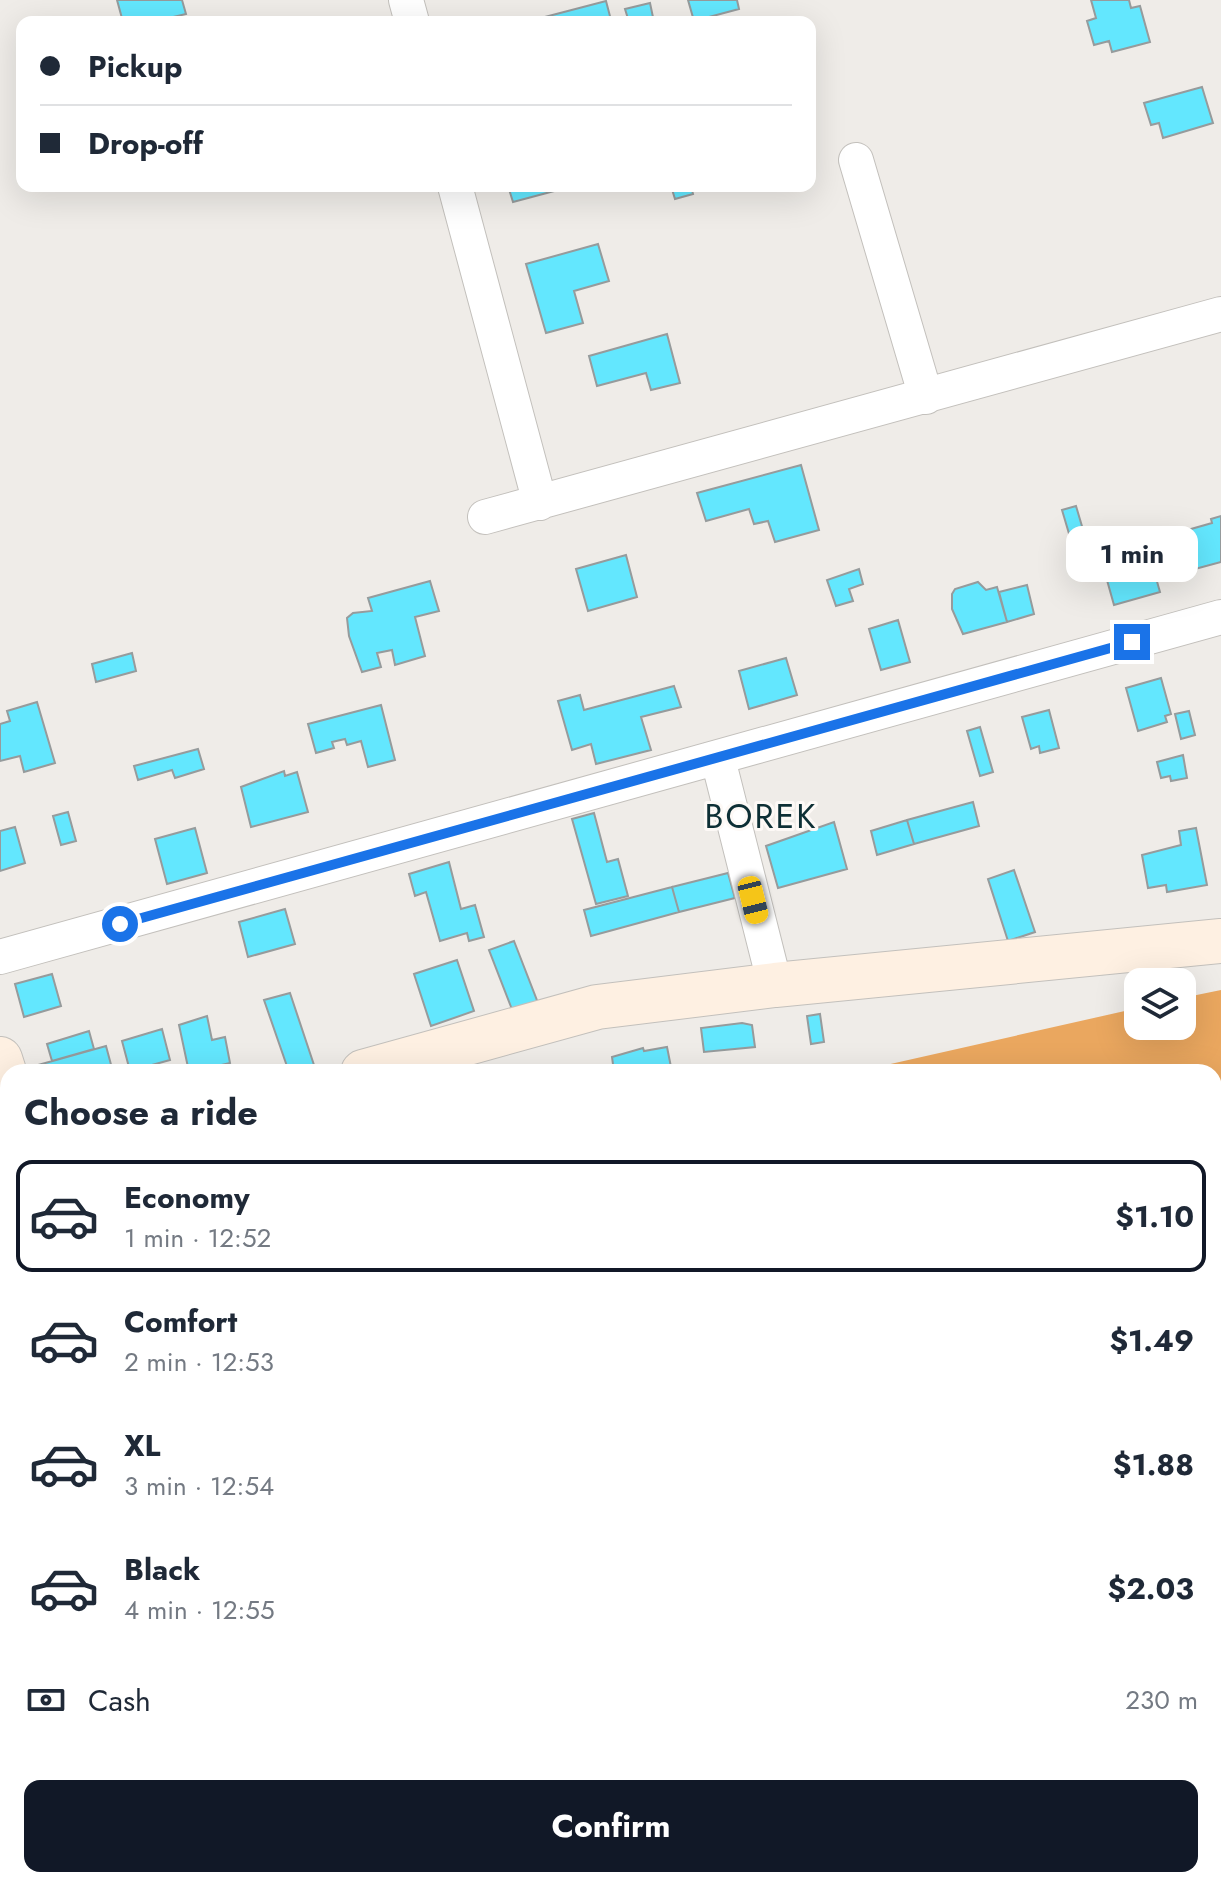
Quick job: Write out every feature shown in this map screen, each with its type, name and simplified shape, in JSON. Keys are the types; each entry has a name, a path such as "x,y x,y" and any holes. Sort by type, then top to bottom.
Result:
{"street":[{"path":"856,160 926,397"},
{"path":"457,192 540,503"},
{"path":"485,517 1221,314"},
{"path":"0,957 1221,617"},
{"path":"718,759 775,985"},
{"path":"392,1064 597,1007 775,985 1221,941"}],"shaded area":[{"path":"1221,990 1221,1064 890,1064 1124,1011 1124,1040 1196,1040 1196,995"}],"building":[{"path":"117,0 182,0 186,14 178,16 121,16"},
{"path":"688,0 737,0 739,9 713,16 693,16"},
{"path":"1091,0 1129,0 1131,8 1140,6 1150,42 1112,52 1109,41 1094,45 1087,21 1096,18"},
{"path":"606,1 610,16 549,16"},
{"path":"650,3 653,16 627,16 625,9"},
{"path":"1202,87 1213,123 1163,138 1159,123 1151,125 1144,103"},
{"path":"510,192 550,192 513,202"},
{"path":"673,192 692,192 693,194 675,199"},
{"path":"598,244 609,281 574,291 583,323 546,333 526,264"},
{"path":"667,334 680,383 651,390 646,373 597,386 589,356"},
{"path":"801,465 819,530 775,542 768,521 754,524 749,509 706,521 697,493"},
{"path":"1076,506 1084,533 1070,537 1062,510"},
{"path":"1221,516 1221,562 1195,569 1184,531 1212,523 1211,519"},
{"path":"1146,543 1160,592 1114,605 1103,566 1116,562 1122,550"},
{"path":"626,555 637,597 588,611 576,569"},
{"path":"859,569 863,584 849,589 853,601 836,606 827,580"},
{"path":"430,581 439,611 415,617 425,656 395,665 392,650 377,653 381,667 362,672 349,636 347,618 353,613 372,611 368,598"},
{"path":"978,582 986,590 997,587 1007,622 963,634 952,609 952,594 955,589"},
{"path":"1027,585 1034,614 1007,622 999,592"},
{"path":"898,620 910,662 881,670 869,629"},
{"path":"132,653 136,671 96,682 92,664"},
{"path":"786,658 797,695 749,709 739,671"},
{"path":"1161,678 1171,714 1165,716 1167,722 1138,731 1126,688"},
{"path":"674,686 681,707 641,717 651,750 596,764 591,744 572,750 558,701 580,695 584,710"},
{"path":"37,702 55,763 24,772 20,756 0,761 0,724 10,721 7,711"},
{"path":"381,705 395,760 368,767 361,741 347,745 345,739 332,742 334,748 316,753 308,724"},
{"path":"1049,710 1059,748 1040,753 1039,746 1031,749 1022,717"},
{"path":"1189,711 1195,735 1181,739 1175,714"},
{"path":"980,727 993,772 980,776 967,731"},
{"path":"198,749 204,769 175,778 172,770 138,780 134,766"},
{"path":"1183,755 1187,778 1171,781 1170,776 1161,778 1157,762"},
{"path":"284,771 285,776 297,772 308,812 251,827 241,787"},
{"path":"973,802 979,826 914,844 907,820"},
{"path":"68,812 76,841 61,845 53,816"},
{"path":"594,813 607,862 618,859 628,896 596,904 572,819"},
{"path":"907,820 914,844 877,855 871,831"},
{"path":"834,822 847,869 778,888 766,846"},
{"path":"15,827 25,863 0,871 0,831"},
{"path":"195,828 207,873 167,884 155,839"},
{"path":"1196,828 1207,885 1167,892 1166,885 1148,888 1142,855 1181,845 1179,831"},
{"path":"449,862 461,909 475,905 484,937 469,941 467,933 440,941 426,892 415,896 409,874"},
{"path":"1014,870 1035,932 1008,941 988,879"},
{"path":"728,873 735,898 679,912 672,887"},
{"path":"672,887 679,912 591,936 584,910"},
{"path":"285,909 295,944 248,957 239,922"},
{"path":"514,941 538,1003 513,1012 489,950"},
{"path":"457,960 474,1011 431,1026 414,974"},
{"path":"52,974 61,1006 24,1017 15,984"},
{"path":"290,993 314,1064 286,1064 264,1000"},
{"path":"820,1014 824,1042 811,1044 807,1016"},
{"path":"207,1016 212,1040 225,1037 230,1063 187,1064 179,1025"},
{"path":"742,1023 752,1025 755,1047 704,1052 701,1028"},
{"path":"162,1029 170,1060 155,1064 128,1064 122,1041"},
{"path":"89,1031 94,1049 52,1061 47,1044"},
{"path":"106,1046 111,1064 42,1064"},
{"path":"667,1047 670,1064 613,1064 612,1057 643,1048 644,1051"}],"district":[{"name":"BOREK","path":"761,816"}],"route":[{"path":"120,924 1132,642"}]}
